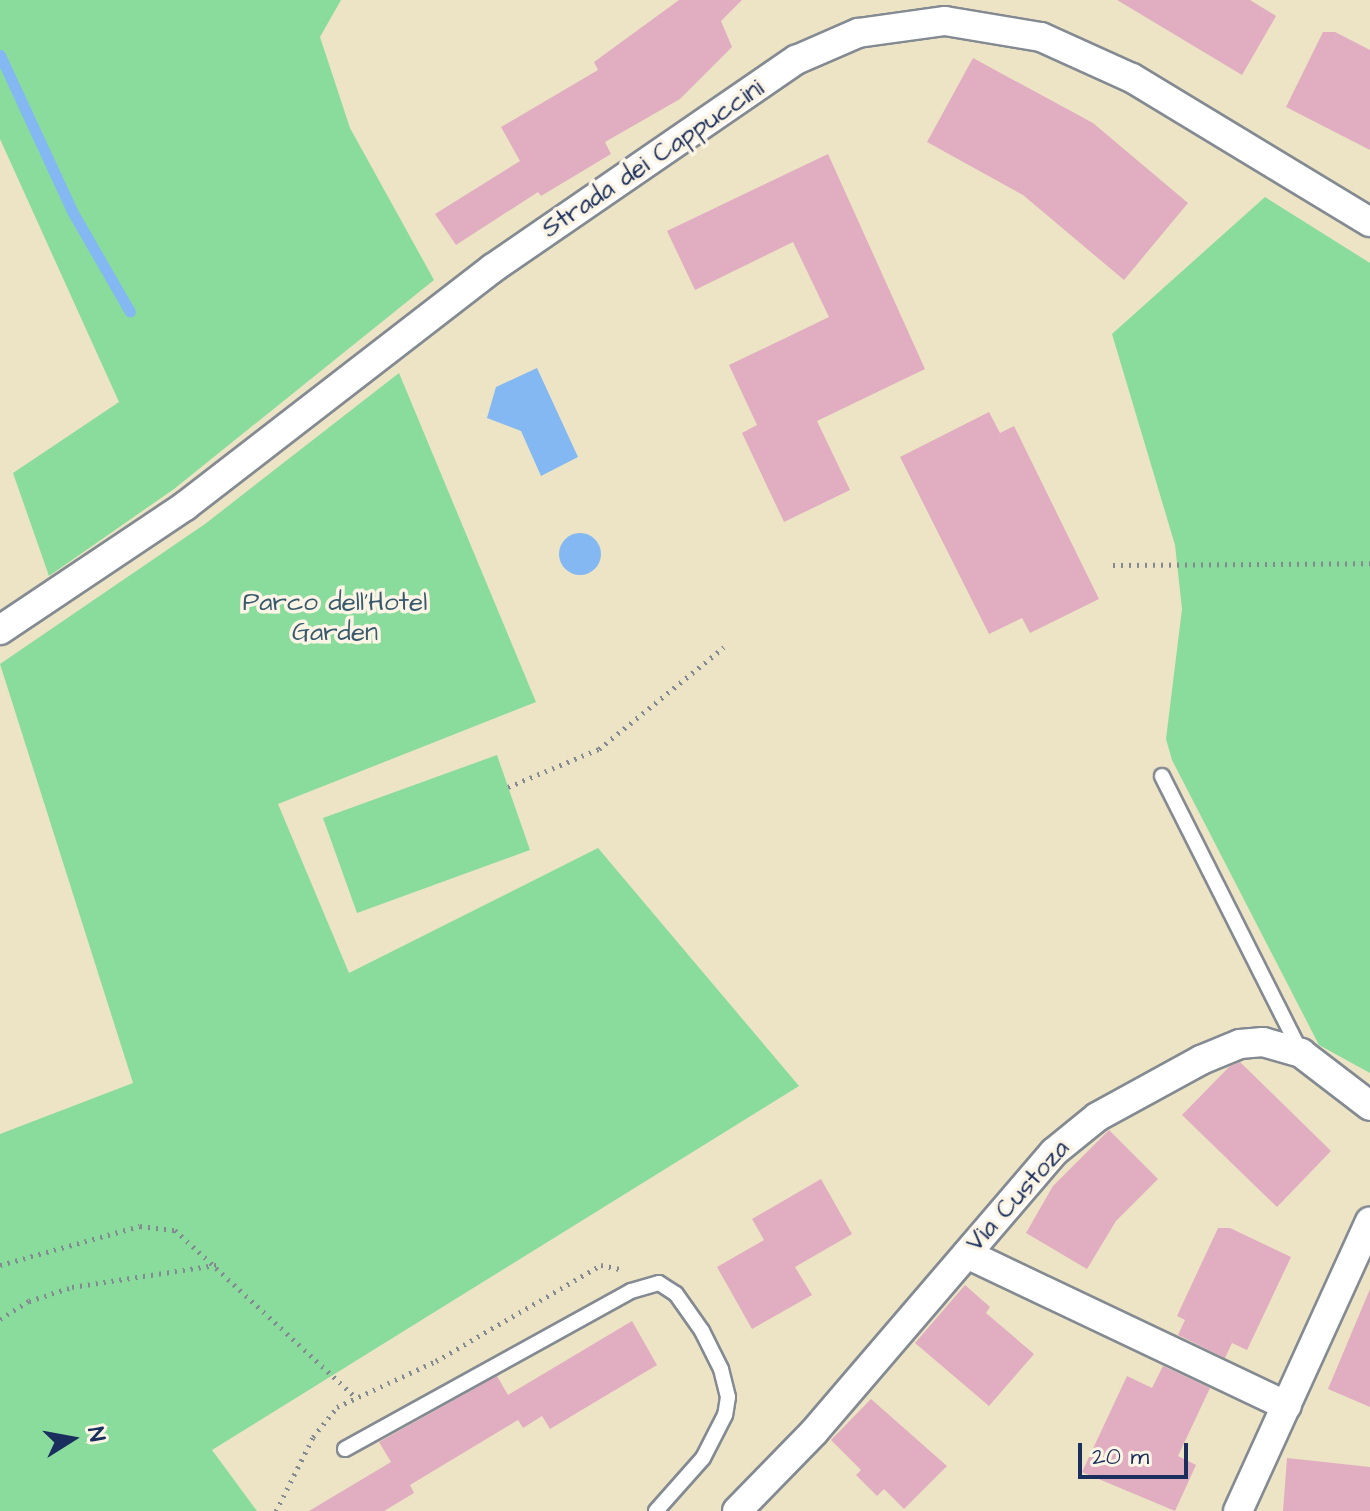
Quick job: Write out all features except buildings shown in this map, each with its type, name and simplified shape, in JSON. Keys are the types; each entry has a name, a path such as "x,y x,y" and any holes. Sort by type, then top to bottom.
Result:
{"street":[{"name":"Strada dei Cappuccini","path":"0,630 185,506 505,259 796,60 858,33 945,21 1041,37 1132,78 1370,222"},
{"name":"Via Custoza","path":"737,1511 814,1432 1054,1152 1115,1105 1240,1044 1277,1044 1301,1053 1370,1106"},
{"path":"1238,1511 1370,1222"},
{"path":"967,1254 1287,1406"}],"lane":[{"path":"1162,776 1301,1053"},
{"path":"345,1449 631,1291 659,1283 676,1294 702,1331 721,1369 728,1397 725,1415 703,1458 656,1511"}],"path":[{"path":"1113,565 1370,563"},
{"path":"508,787 599,749 724,647"},
{"path":"0,1265 149,1225 175,1230 217,1265 354,1396"},
{"path":"0,1319 48,1293 217,1265"}],"green space":[{"path":"0,0 341,0 320,37 350,128 434,280 174,489 49,576 13,473 119,402 0,139"},
{"path":"1265,197 1370,263 1370,1073 1319,1045 1172,760 1166,739 1182,609 1175,545 1112,334"},
{"name":"Parco dell'Hotel Garden","path":"399,373 536,702 278,804 349,973 598,848 799,1086 212,1450 257,1511 0,1511 0,1134 133,1083 0,664 205,524"},
{"path":"497,755 530,850 357,913 323,818"}],"water":[{"path":"537,368 578,457 541,476 521,431 487,418 496,387"},
{"path":"580,533 595,539 601,554 595,569 580,575 565,569 559,554 565,539"}],"waterway":[{"path":"0,55 72,211 130,312"}]}
